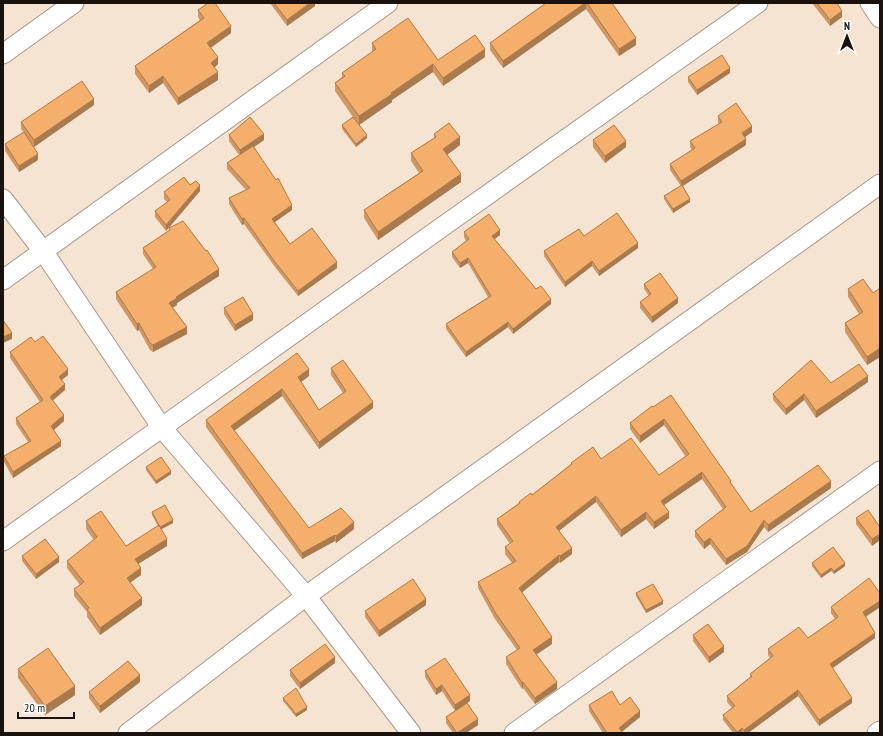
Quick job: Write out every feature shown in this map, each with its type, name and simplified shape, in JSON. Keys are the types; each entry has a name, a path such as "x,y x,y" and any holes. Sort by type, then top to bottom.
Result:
{"street":[{"path":"3,54 74,3"},
{"path":"3,280 388,3"},
{"path":"3,541 448,222 758,3"},
{"path":"870,3 880,18"},
{"path":"128,733 147,727 306,596 880,184"},
{"path":"3,199 43,251 162,428 306,596 411,733"},
{"path":"514,733 880,471"}],"building":[{"path":"208,3 215,3 231,26 207,43 218,57 211,63 218,72 178,98 163,76 149,86 135,66 204,18 198,10"},
{"path":"274,3 310,3 287,20"},
{"path":"546,3 585,3 503,61 490,43"},
{"path":"587,3 612,3 636,38 619,49"},
{"path":"817,3 837,3 842,11 830,20"},
{"path":"408,18 438,60 475,35 485,49 443,78 433,64 359,116 335,83 345,76 342,73 376,49 372,43"},
{"path":"722,55 730,68 697,90 688,77"},
{"path":"82,81 94,99 34,140 21,122"},
{"path":"736,103 752,126 742,133 746,139 681,181 670,164 695,148 690,141 722,122 718,116"},
{"path":"250,117 264,134 240,150 229,135"},
{"path":"353,117 367,135 356,144 342,125"},
{"path":"449,123 460,137 443,149 461,174 378,232 364,210 423,171 411,153 436,137 434,134"},
{"path":"614,125 626,141 605,156 593,140"},
{"path":"24,132 38,154 19,166 5,144"},
{"path":"253,146 276,180 278,178 292,205 272,219 290,244 312,228 337,262 298,291 275,262 244,218 242,219 229,198 250,188 227,163"},
{"path":"184,177 190,185 196,181 200,185 166,225 155,211 170,200 164,192"},
{"path":"682,185 690,199 673,209 664,196"},
{"path":"617,213 638,243 599,271 592,261 565,282 544,251 579,229 584,236"},
{"path":"489,214 500,230 492,236 536,289 541,286 551,299 513,329 508,322 466,352 446,324 491,296 468,258 460,263 452,252 469,239 464,232"},
{"path":"183,221 206,251 207,250 219,269 169,303 187,327 153,345 150,343 139,323 137,324 116,292 156,267 143,248 170,230 169,228"},
{"path":"660,273 678,298 652,317 640,302 651,294 644,284"},
{"path":"863,279 873,293 880,288 880,348 867,357 845,323 863,312 848,289"},
{"path":"243,297 253,314 235,325 224,308"},
{"path":"3,320 12,333 3,337"},
{"path":"43,336 68,369 59,377 65,384 50,397 64,415 51,426 61,441 13,472 4,456 31,441 16,418 43,400 10,352 31,337 35,342"},
{"path":"297,353 309,369 298,377 319,410 346,391 331,368 343,360 373,402 319,442 282,389 231,426 309,528 341,508 354,522 336,536 335,535 302,553 206,420"},
{"path":"811,360 831,383 859,364 868,376 816,411 804,394 786,409 773,394"},
{"path":"671,395 751,512 818,465 831,481 768,525 764,520 747,546 726,559 710,538 704,542 695,531 726,507 702,472 661,501 669,512 654,522 646,512 621,530 596,496 556,527 572,548 560,556 559,555 519,588 552,637 533,650 557,682 535,698 523,682 522,683 506,657 520,648 495,612 478,582 516,561 505,547 513,541 497,519 520,503 519,502 531,493 532,495 593,447 601,459 631,438 659,475 689,454 664,419 640,436 630,423 652,406 653,407"},
{"path":"161,457 171,471 156,481 146,467"},
{"path":"165,505 173,520 160,527 152,512"},
{"path":"868,510 880,527 880,534 872,539 856,518"},
{"path":"101,511 126,546 159,525 167,539 135,559 141,568 127,578 142,598 100,628 87,609 89,608 74,589 84,582 67,561 97,537 86,521"},
{"path":"45,539 59,557 36,574 22,556"},
{"path":"833,547 845,563 834,571 831,568 821,575 812,563"},
{"path":"869,578 880,593 880,601 863,612 875,633 830,664 852,698 819,720 798,690 744,730 742,728 737,732 723,715 735,706 727,696 752,676 750,674 773,656 768,649 799,627 808,638 838,617 831,607"},
{"path":"413,579 426,599 379,631 365,611"},
{"path":"653,584 663,601 646,610 636,593"},
{"path":"708,624 724,646 709,657 693,635"},
{"path":"325,644 335,657 300,683 290,670"},
{"path":"48,648 75,686 45,706 18,669"},
{"path":"445,658 470,695 455,705 442,685 436,689 425,671"},
{"path":"128,661 140,675 100,706 89,692"},
{"path":"296,688 307,707 296,714 283,698"},
{"path":"612,691 620,705 630,697 640,711 619,728 623,733 607,733 589,705"},
{"path":"467,703 478,719 457,733 446,717"}]}
